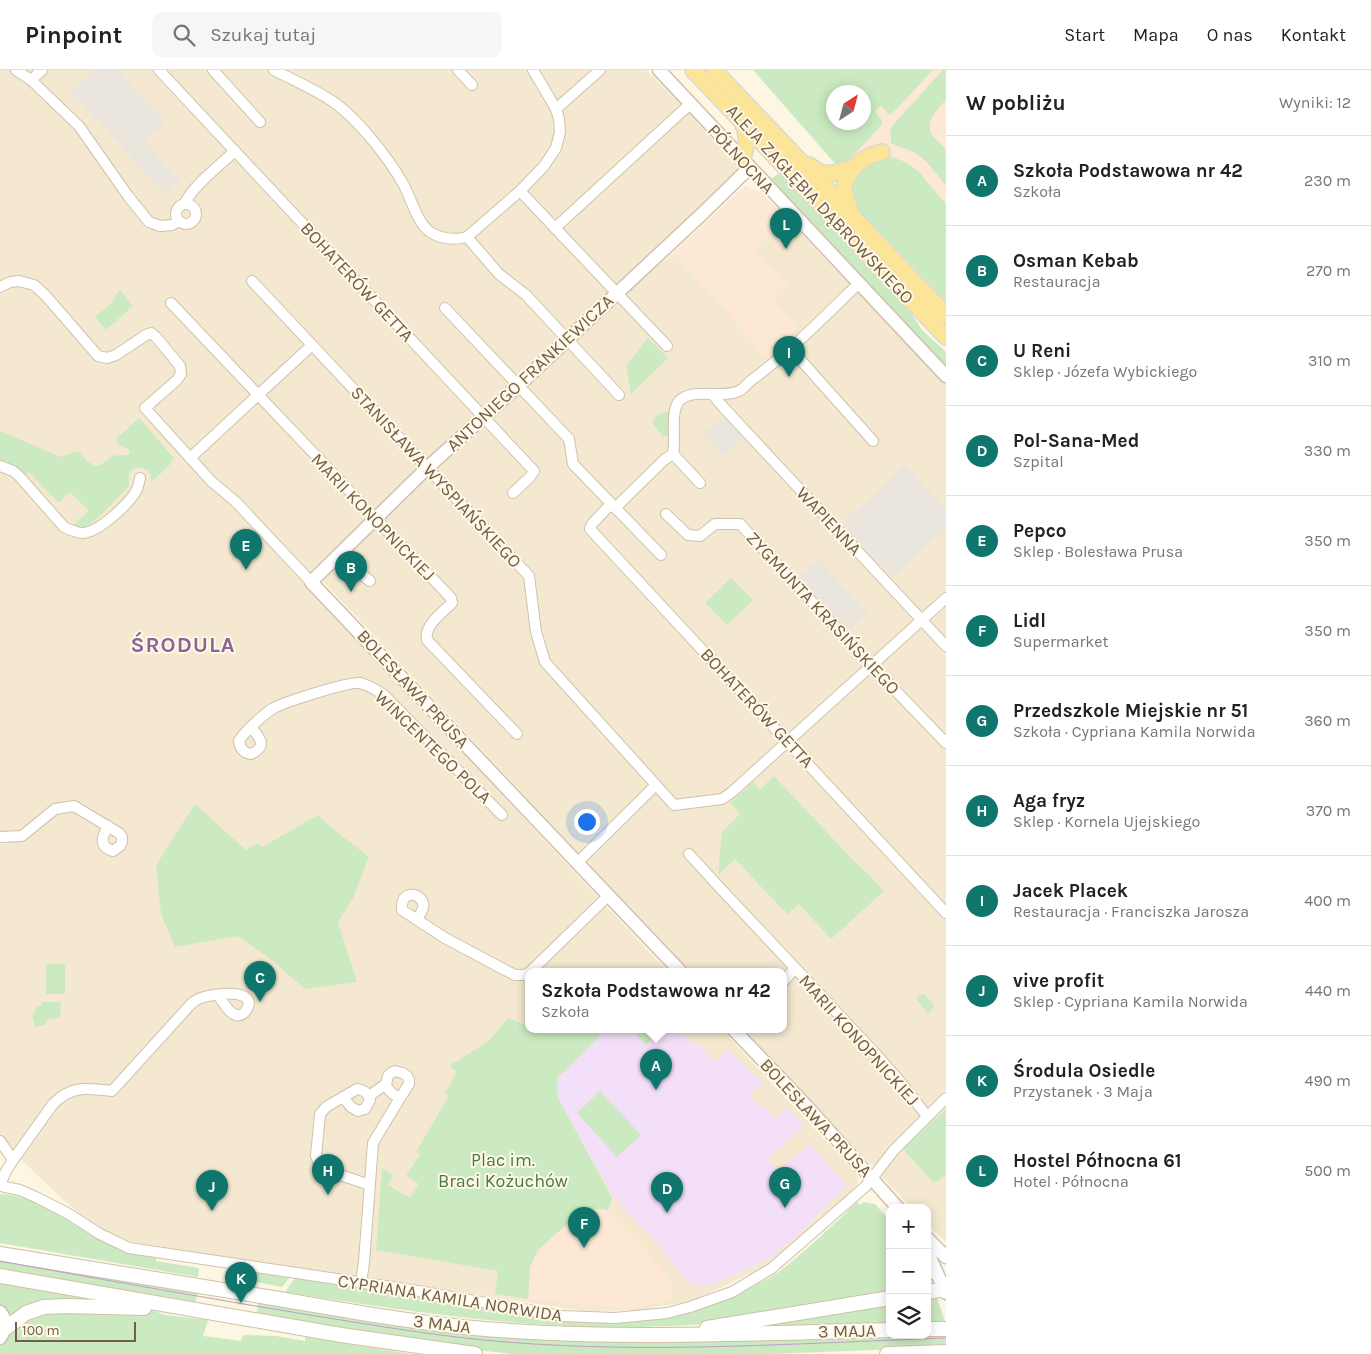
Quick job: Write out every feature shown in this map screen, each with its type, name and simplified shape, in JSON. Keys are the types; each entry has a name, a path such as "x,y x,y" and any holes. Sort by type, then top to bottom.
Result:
{"main road":[{"name":"ALEJA ZAGŁĘBIA DĄBROWSKIEGO","path":"693,70 946,337"},
{"name":"ALEJA ZAGŁĘBIA DĄBROWSKIEGO","path":"714,70 946,315"},
{"path":"741,120 747,137 744,162"},
{"path":"744,162 756,153 769,151"},
{"path":"854,218 844,193 843,184 853,168 861,161 882,152"},
{"path":"800,162 812,166 820,172 830,174 853,168"},
{"name":"3 MAJA","path":"0,1254 371,1314 482,1329 566,1335 674,1335 886,1330"},
{"name":"3 MAJA","path":"0,1276 380,1341 475,1354"},
{"path":"931,1292 946,1291"},
{"path":"674,1335 712,1326 886,1299"},
{"path":"3,1333 30,1311 44,1307 142,1308 175,1306"},
{"path":"931,1329 946,1329"},
{"name":"3 MAJA","path":"888,1354 946,1352"}],"street":[{"path":"16,70 32,80 79,126 128,196 149,222 160,226 172,225 179,221 187,223 194,219 196,215 193,207 185,204 180,205 176,213 179,221"},
{"path":"32,80 42,70"},
{"name":"BOHATERÓW GETTA","path":"159,70 534,471 530,478 513,493"},
{"path":"213,70 260,122"},
{"path":"274,70 332,101 354,120 387,159 402,182 423,226 430,232 456,240 467,237 520,191 544,166 556,148 560,132 556,109 533,70"},
{"path":"458,70 472,85"},
{"path":"556,109 600,70"},
{"name":"PÓŁNOCNA","path":"659,70 946,376"},
{"path":"555,228 690,104"},
{"path":"185,204 187,198 208,175 235,151"},
{"name":"ANTONIEGO FRANKIEWICZA","path":"311,582 427,468 518,386 740,177 744,173 744,162"},
{"path":"520,191 667,346"},
{"path":"467,237 499,274 526,295 568,338 619,395"},
{"name":"BOLESŁAWA PRUSA","path":"0,287 10,282 19,281 34,285 46,296 98,356 107,358 116,355 151,333 156,337 180,366 181,374 178,380 145,408 211,481 236,502 677,968"},
{"name":"STANISŁAWA WYSPIAŃSKIEGO","path":"252,281 529,576 536,632 545,662 674,805 722,799 788,742"},
{"path":"613,506 673,454 675,411 678,402 692,394 713,395 732,393 742,389 790,348 859,283"},
{"name":"MARII KONOPNICKIEJ","path":"171,303 451,598 452,604 428,627 427,640 516,734"},
{"path":"445,308 569,438 572,464 661,555"},
{"path":"190,458 312,344"},
{"path":"790,348 873,441"},
{"name":"WAPIENNA","path":"713,395 946,646"},
{"path":"673,454 700,482"},
{"path":"0,466 13,471 19,476 64,526 82,533 100,527 112,517 137,491 140,478"},
{"name":"BOHATERÓW GETTA","path":"613,506 592,524 590,529 946,913"},
{"name":"ZYGMUNTA KRASIŃSKIEGO","path":"666,514 688,535 700,536 715,524 740,524 871,666 946,743"},
{"path":"343,552 354,569 370,581"},
{"path":"788,742 946,598"},
{"name":"WINCENTEGO POLA","path":"251,727 272,709 286,703 338,686 358,683 371,687 384,695 502,815"},
{"path":"577,864 656,785"},
{"path":"0,836 22,836 55,809 74,806 108,826"},
{"name":"MARII KONOPNICKIEJ","path":"689,854 874,1052 927,1116"},
{"path":"534,968 608,896"},
{"path":"417,919 445,938 505,970 515,975 525,975"},
{"path":"787,977 795,968"},
{"name":"CYPRIANA KAMILA NORWIDA","path":"218,995 199,999 191,1004 112,1091 81,1089 67,1092 60,1096 13,1160 0,1185 20,1190 38,1198 67,1213 100,1234 129,1248 418,1291 562,1316 615,1318 667,1313 690,1307 732,1292 772,1268 855,1196 872,1179 894,1150 946,1098"},
{"name":"BOLESŁAWA PRUSA","path":"737,1033 812,1112 894,1204"},
{"path":"361,1283 373,1143 409,1084 407,1076 395,1071 388,1076 386,1084 393,1094 400,1098"},
{"path":"369,1096 386,1084"},
{"path":"343,1097 354,1110 359,1111 365,1109 370,1100 366,1093 357,1089 343,1097 326,1107 320,1114 316,1156 319,1164 325,1170 370,1184"},
{"path":"0,1141 13,1160"},
{"path":"931,1242 946,1256"},
{"path":"931,1259 946,1291"},
{"path":"0,1312 5,1318 3,1333"}],"shaded area":[{"path":"0,70 646,70 682,106 740,170 422,466 312,578 151,410 182,384 184,368 150,330 115,353 101,354 50,292 32,279 12,276 0,282"},
{"path":"94,70 117,70 166,122 144,141 180,180 166,195 71,92"},
{"path":"933,70 946,70 946,304 843,166 882,125 882,121 874,112 881,106 891,115"},
{"path":"745,186 761,192 786,218 754,249 788,286 772,301 799,327 766,358 735,320 673,253"},
{"path":"786,218 946,384 946,1090 928,1107 878,1164 873,1165 869,1163 747,1033 787,1033 787,968 687,968 320,578 432,468 571,341 673,253 735,320 766,357 772,301 788,286 753,249"},
{"path":"14,286 27,289 46,300 96,360 118,360 151,337 178,370 175,380 141,409 664,968 525,968 525,1033 725,1033 856,1173 858,1182 856,1189 769,1264 691,1302 641,1310 584,1311 132,1242 100,1228 71,1207 13,1152 0,1138 0,292"},
{"path":"723,417 743,438 723,456 703,434"},
{"path":"905,464 946,508 946,528 893,578 842,524"},
{"path":"818,559 868,613 848,632 797,577"},
{"path":"603,1033 682,1033 695,1046 698,1044 716,1062 729,1050 762,1083 749,1096 762,1109 765,1106 775,1118 787,1107 804,1125 767,1160 778,1171 810,1144 847,1185 799,1234 772,1257 709,1286 690,1284 657,1243 613,1196 557,1096 557,1078"},
{"path":"903,1149 934,1182 946,1175 946,1242 931,1228 931,1204 908,1204 882,1177 882,1171"},
{"path":"596,1209 608,1210 671,1278 672,1300 630,1309 528,1299 530,1267 539,1249 574,1218"}],"green space":[{"path":"753,70 933,70 891,115 881,106 875,111 882,121 882,125 843,166 838,167"},
{"path":"943,70 946,70 946,100 933,116 930,130 945,150 946,186 921,157 914,152 891,143 891,135 889,135 892,126"},
{"path":"891,157 906,162 918,171 946,204 946,304 851,202 851,177 877,158"},
{"path":"782,171 902,299 922,330 946,352 946,367 771,179"},
{"path":"120,290 133,306 106,330 95,317 112,303"},
{"path":"648,338 668,358 631,394 626,366"},
{"path":"669,411 668,436 663,436 652,423 657,416"},
{"path":"139,418 174,458 168,467 151,482 150,474 146,469 137,468 132,470 129,476 129,486 99,517 84,528 74,528 72,526 89,511 70,492 59,503 29,472 25,476 0,463 0,431 61,457 78,451 88,462 96,466 113,456 129,454 130,450 118,444 116,439"},
{"path":"731,578 753,600 727,625 705,603"},
{"path":"774,776 884,891 831,939 799,904 787,914 735,859 718,875 722,832 740,814 730,803 753,782 760,789"},
{"path":"195,804 246,850 257,843 262,847 318,815 369,857 353,898 338,922 357,982 305,989 268,957 238,936 175,947 161,914 156,865"},
{"path":"46,964 65,964 65,994 46,994"},
{"path":"923,993 935,1006 928,1013 916,999"},
{"path":"42,1002 61,1002 60,1018 47,1019 46,1024 35,1027 32,1015 36,1011 36,1007 41,1006"},
{"name":"Plac im. Braci Kożuchów","path":"508,1018 525,1025 525,1033 603,1033 557,1078 557,1096 612,1198 608,1210 596,1209 574,1218 539,1249 530,1267 528,1299 495,1294 498,1271 376,1250 382,1170 385,1169 393,1175 388,1185 410,1198 419,1184 406,1176 420,1154 416,1152 449,1096 445,1093 457,1072 449,1066 489,1041"},
{"path":"635,1033 654,1033 656,1035 646,1045"},
{"path":"600,1091 641,1135 617,1157 577,1113"},
{"path":"946,1108 946,1175 934,1183 903,1149"},
{"path":"0,1194 13,1195 38,1204 97,1238 126,1249 156,1257 156,1261 199,1268 198,1277 0,1243"},
{"path":"857,1202 860,1205 863,1202 875,1204 886,1216 886,1294 707,1323 637,1327 586,1327 485,1320 285,1292 295,1278 407,1294 565,1321 612,1323 635,1321 680,1313 724,1299 772,1276 810,1246"},
{"path":"0,1258 198,1290 195,1305 0,1271"},
{"path":"250,1271 290,1277 282,1287 246,1280 245,1278"},
{"path":"0,1282 137,1304 165,1315 208,1320 203,1336 241,1341 243,1335 276,1336 305,1341 305,1337 412,1354 0,1354"},
{"path":"931,1297 937,1298 946,1324 931,1324"},
{"path":"259,1301 419,1326 886,1335 886,1339 931,1339 931,1334 946,1332 946,1347 771,1354 513,1354 435,1345 256,1315"},
{"path":"886,1303 886,1325 731,1329"}],"tram line":[{"path":"0,1261 363,1324 506,1342 616,1347 671,1347 781,1345 946,1338"}],"place":[{"name":"Hostel Północna 61","path":"786,249"},
{"name":"Jacek Placek","path":"789,377"},
{"name":"Pepco","path":"246,570"},
{"name":"Osman Kebab","path":"351,592"},
{"name":"U Reni","path":"260,1002"},
{"name":"Szkoła Podstawowa nr 42","path":"656,1090"},
{"name":"Aga fryz","path":"328,1195"},
{"name":"Przedszkole Miejskie nr 51","path":"785,1208"},
{"name":"vive profit","path":"212,1211"},
{"name":"Pol-Sana-Med","path":"667,1213"},
{"name":"Lidl","path":"584,1248"},
{"name":"Środula Osiedle","path":"241,1303"}],"district":[{"name":"ŚRODULA","path":"183,644"}]}
